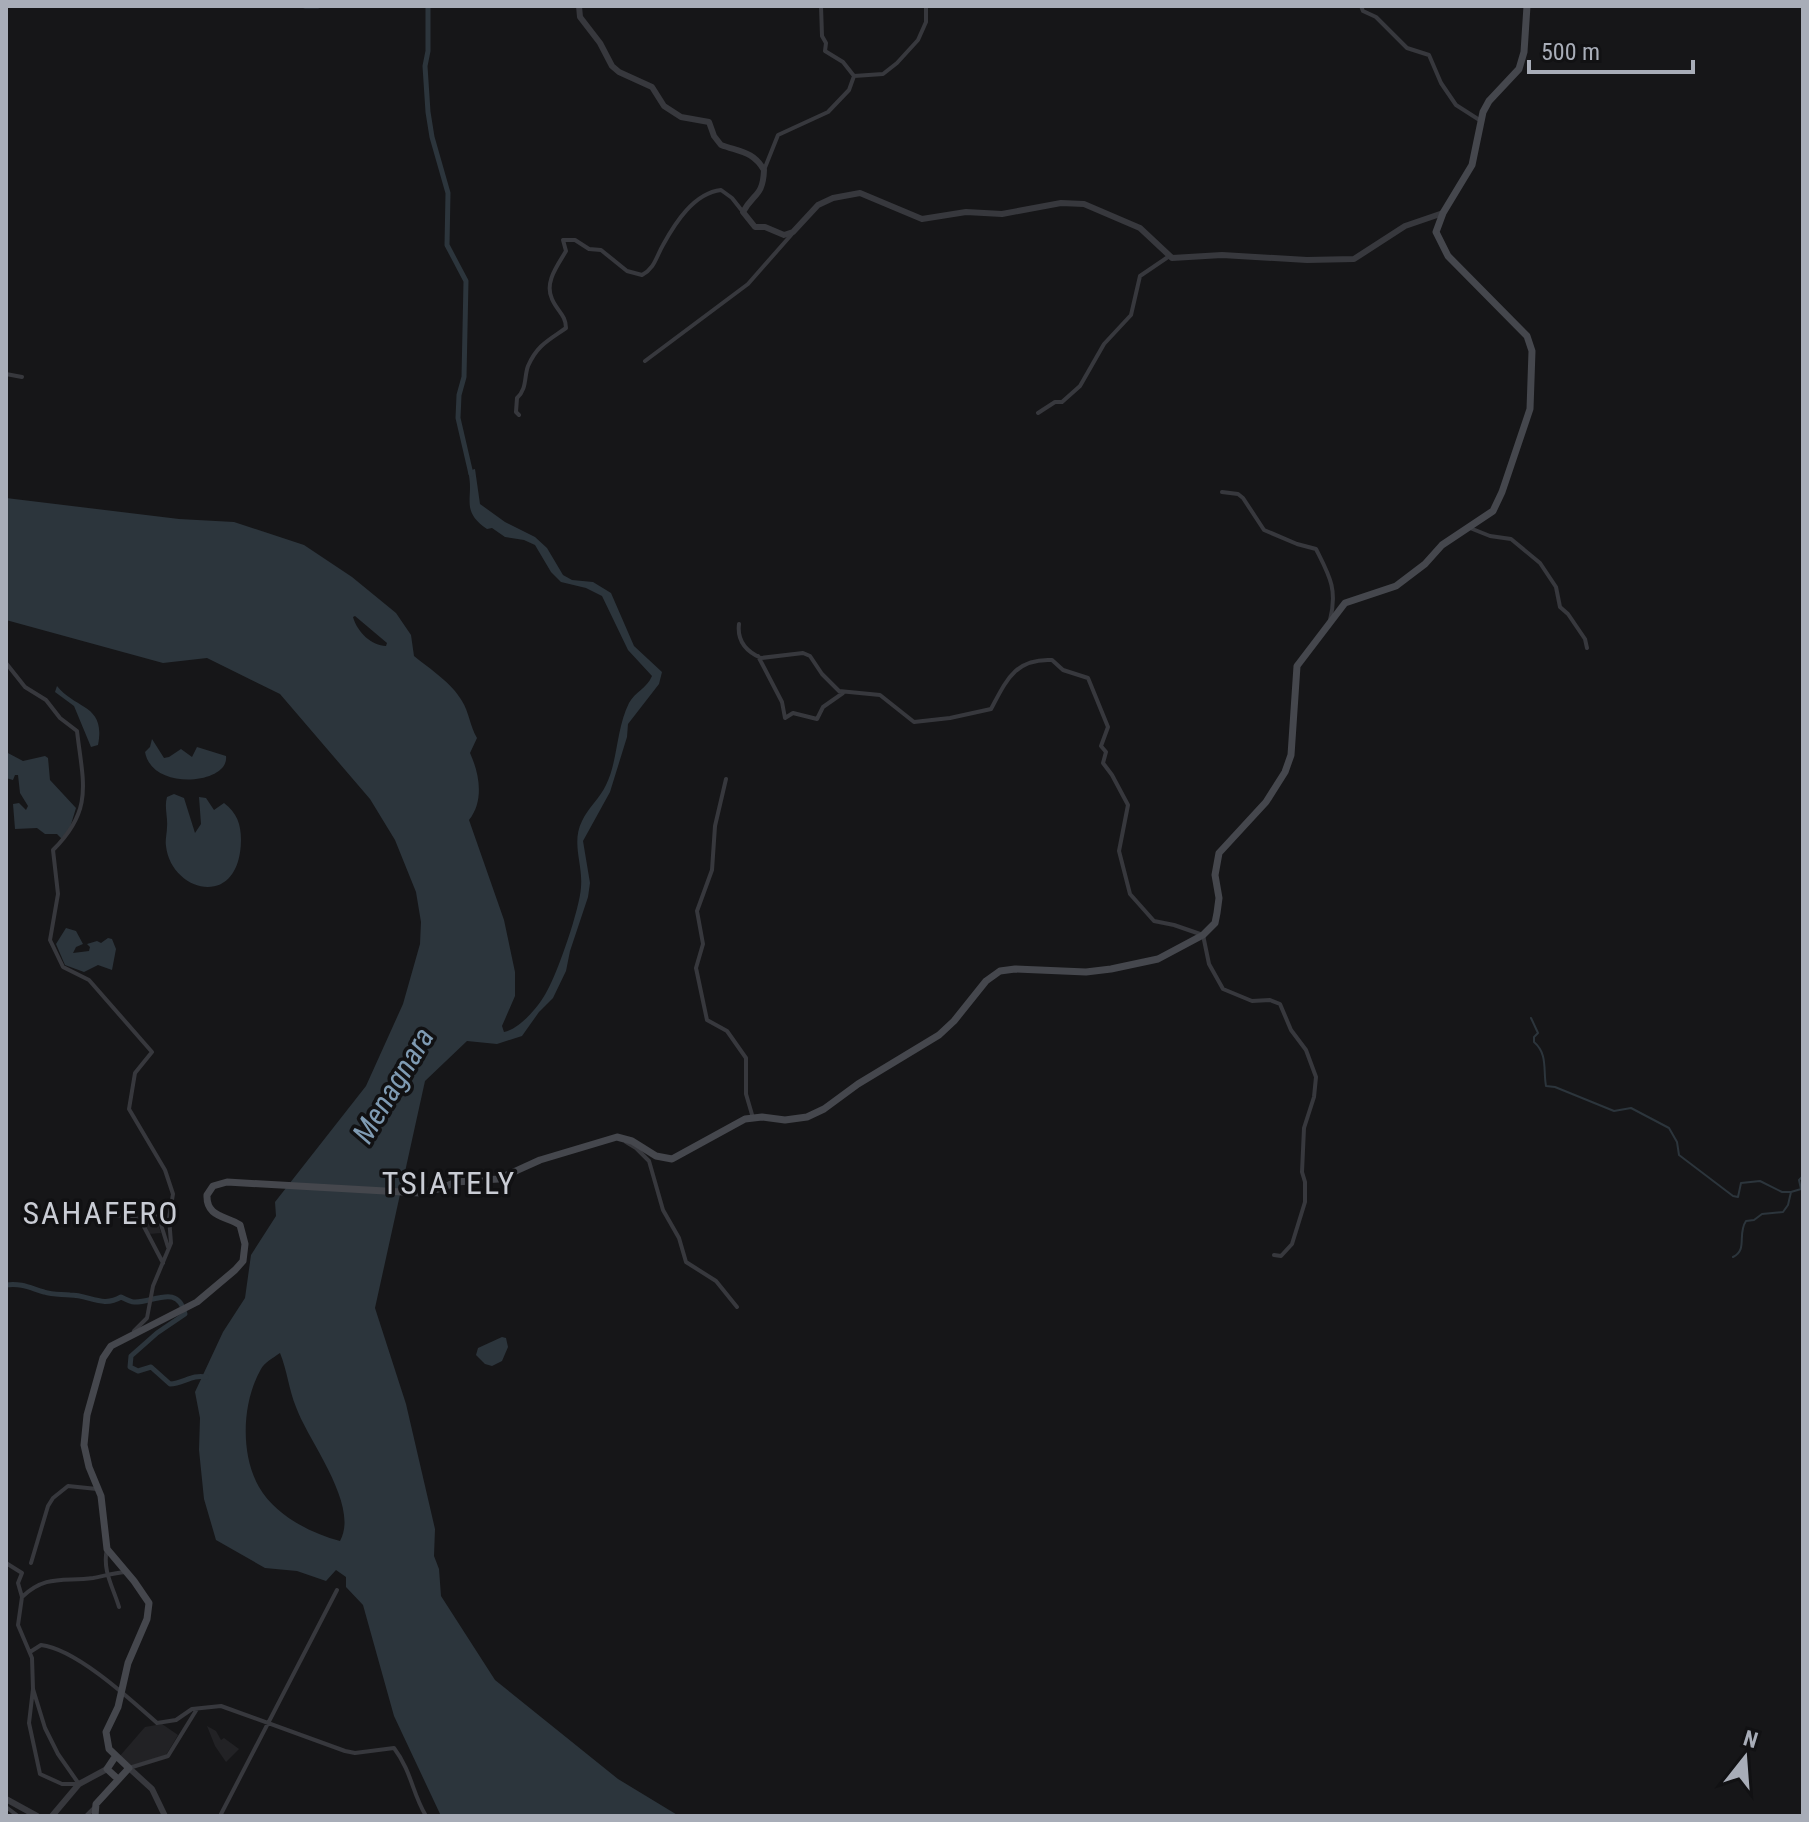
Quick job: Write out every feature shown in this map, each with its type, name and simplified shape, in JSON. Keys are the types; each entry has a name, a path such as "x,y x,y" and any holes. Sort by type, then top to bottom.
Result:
{"main road":[{"path":"94,1812 129,1768 107,1746 106,1732 123,1692 128,1663 149,1607 147,1597 105,1543 99,1489 85,1452 85,1426 103,1358 111,1346 189,1306 243,1261 245,1244 240,1225 216,1215 207,1202 207,1195 213,1186 227,1182 429,1192 456,1182 498,1179 540,1160 617,1137 632,1141 656,1156 672,1159 731,1126 753,1118 785,1120 807,1117 824,1109 858,1084 939,1035 986,981 1000,971 1086,972 1145,963 1203,935 1215,923 1219,898 1215,875 1219,853 1266,802 1285,772 1291,755 1295,671 1345,603 1389,590 1406,580 1442,545 1493,511 1502,492 1530,409 1532,351 1524,330 1479,291 1441,247 1436,232 1443,213 1468,177 1489,101 1519,69 1524,52 1527,6"},
{"path":"115,1757 107,1769 118,1779"}],"street":[{"path":"579,6 580,17 596,35 612,66 652,87 664,106 677,115 709,122 718,143 750,153 764,170"},
{"path":"821,6 825,51 843,62 854,76"},
{"path":"854,76 883,74 897,63 918,40 926,22 926,6"},
{"path":"1361,6 1405,47 1429,55 1441,83 1456,105 1481,121"},
{"path":"743,212 745,206 758,196 778,135 828,112 846,94 854,76"},
{"path":"519,415 516,403 523,392 528,366 547,339 566,328 562,311 552,299 550,281 566,251 563,240 575,240 589,249 601,250 632,274 642,275 652,269 672,229 701,196 721,190 732,198 755,227 765,227 784,235 793,232"},
{"path":"645,361 748,284 818,205 833,198 860,193 922,219 966,212 1002,214 1061,203 1084,204 1140,228 1168,257"},
{"path":"1038,413 1062,402 1080,386 1104,344 1131,315 1140,276 1168,257 1222,255 1307,260 1354,259 1405,226 1443,213"},
{"path":"6,374 22,377"},
{"path":"1222,492 1238,494 1243,498 1264,530 1316,549 1331,576 1333,603 1329,622"},
{"path":"1470,528 1490,536 1511,539 1540,563 1556,587 1560,607 1585,639 1587,648"},
{"path":"739,624 738,634 743,645 758,656 782,702 785,718 793,713 817,719 823,707 843,693 880,695 912,721 919,722 991,709 1011,674 1028,662 1052,660 1063,670 1088,678 1108,727 1101,746 1106,752 1103,763 1128,805 1119,851 1130,894 1154,921 1203,935 1209,964 1223,989 1252,1001 1270,1000 1280,1004 1291,1030 1306,1050 1316,1077 1314,1097 1304,1128 1302,1172 1305,1202 1292,1244 1281,1256 1274,1255"},
{"path":"758,656 803,653 810,656 822,674 843,693"},
{"path":"6,663 25,687 46,700 60,718 77,731 84,784 79,817 53,850 58,894 50,940 63,967 89,980 152,1052 135,1073 129,1109 171,1185 173,1194 169,1218 172,1235 147,1318 129,1335"},
{"path":"726,779 715,826 712,870 697,911 703,944 696,968 707,1020 727,1031 746,1058 746,1094 753,1118"},
{"path":"617,1137 636,1148 649,1161 663,1210 679,1238 686,1262 716,1281 737,1307"},
{"path":"151,1211 158,1215 169,1249"},
{"path":"111,1215 130,1216 141,1221 163,1263"},
{"path":"31,1563 53,1498 68,1486 99,1489"},
{"path":"105,1543 106,1573 119,1607"},
{"path":"6,1563 22,1573 18,1583 22,1597 18,1625 30,1652 33,1689 29,1723 40,1774 62,1784 79,1784"},
{"path":"22,1597 48,1580 94,1578 106,1573 127,1571"},
{"path":"220,1816 337,1590"},
{"path":"30,1652 41,1645 54,1648 112,1682 157,1723 176,1720 189,1710 221,1706 345,1751 355,1753 394,1748 409,1770 426,1816"},
{"path":"33,1689 45,1728 79,1784"},
{"path":"129,1768 168,1756 197,1709"},
{"path":"129,1768 152,1789 165,1816"},
{"path":"52,1816 79,1784 107,1769"},
{"path":"6,1799 37,1816"},
{"path":"6,1807 18,1816"},
{"path":"86,1816 94,1812"}],"shaded area":[{"path":"133,1208 147,1214 147,1220 157,1220 161,1233 149,1234 142,1220 131,1215"},
{"path":"162,1724 178,1735 166,1755 130,1766 119,1757 145,1727"},
{"path":"207,1726 216,1731 221,1740 224,1738 239,1749 226,1762 215,1746"}],"water":[{"name":"Menagnara","path":"475,469 480,504 505,522 535,537 547,548 563,575 572,580 593,582 611,593 634,646 662,672 659,684 628,724 610,792 583,841 590,883 588,897 566,971 553,998 522,1036 497,1044 467,1041 425,1081 375,1308 406,1404 435,1529 434,1556 439,1569 441,1596 495,1680 618,1779 679,1816 441,1816 394,1716 363,1605 346,1587 346,1577 336,1570 326,1581 297,1571 265,1568 216,1540 204,1499 199,1450 200,1418 195,1392 223,1332 245,1298 251,1255 276,1216 275,1202 366,1086 403,1004 420,944 421,922 416,892 395,840 370,799 280,694 207,658 163,663 6,620 6,498 179,519 234,522 304,545 352,577 396,613 411,635 414,656 458,694 477,738 470,753 478,779 479,796 469,820 504,920 515,972 515,996 502,1026 504,1032 523,1021 535,1009 557,970 580,897 579,829 610,776 629,703 652,676 628,650 602,596 586,588 561,582 551,572 535,545 505,537 478,522 471,509 468,471","holes":["355,616 387,643 386,646 366,637 355,623","280,1353 296,1407 338,1492 344,1526 340,1541 305,1528 284,1514 266,1497 253,1474 246,1444 250,1397 263,1367"]},
{"path":"57,686 94,715 98,722 98,745 91,747 74,706 55,692"},
{"path":"152,739 164,758 181,749 192,757 197,747 226,756 224,766 204,778 190,780 161,773 151,765 145,752"},
{"path":"6,752 23,761 48,758 50,780 76,808 69,831 62,839 57,834 45,834 37,828 15,829 13,804 19,803 26,810 28,806 20,793 18,775 13,780 6,778"},
{"path":"174,794 184,798 195,833 201,824 199,797 206,798 214,810 224,803 237,819 241,840 238,863 230,877 218,885 205,887 192,883 171,862 166,844 166,804 167,797"},
{"path":"66,928 76,931 83,944 76,947 73,953 89,951 87,944 112,939 116,949 112,970 98,965 84,972 65,965 56,944"},
{"path":"506,1338 508,1347 502,1361 492,1366 485,1364 476,1355 478,1348"}],"waterway":[{"path":"305,6 318,6"},
{"path":"428,6 425,66 428,112 448,193 447,245 466,281 464,377 458,418 471,474"},
{"path":"1531,1018 1538,1033 1534,1042 1543,1057 1546,1086 1614,1111 1631,1108 1669,1128 1677,1142 1679,1155 1733,1196 1738,1197 1741,1183 1760,1181 1782,1192 1791,1192"},
{"path":"1733,1257 1740,1250 1746,1221 1762,1214 1783,1212 1791,1192 1801,1189 1799,1180 1803,1176"},
{"path":"6,1285 21,1285 51,1294 102,1301 121,1297 134,1302 164,1297 177,1299 185,1314 131,1356 130,1367 138,1371 151,1367 170,1384 206,1377"}],"district":[{"name":"TSIATELY","path":"449,1183"},
{"name":"SAHAFERO","path":"101,1213"}]}
